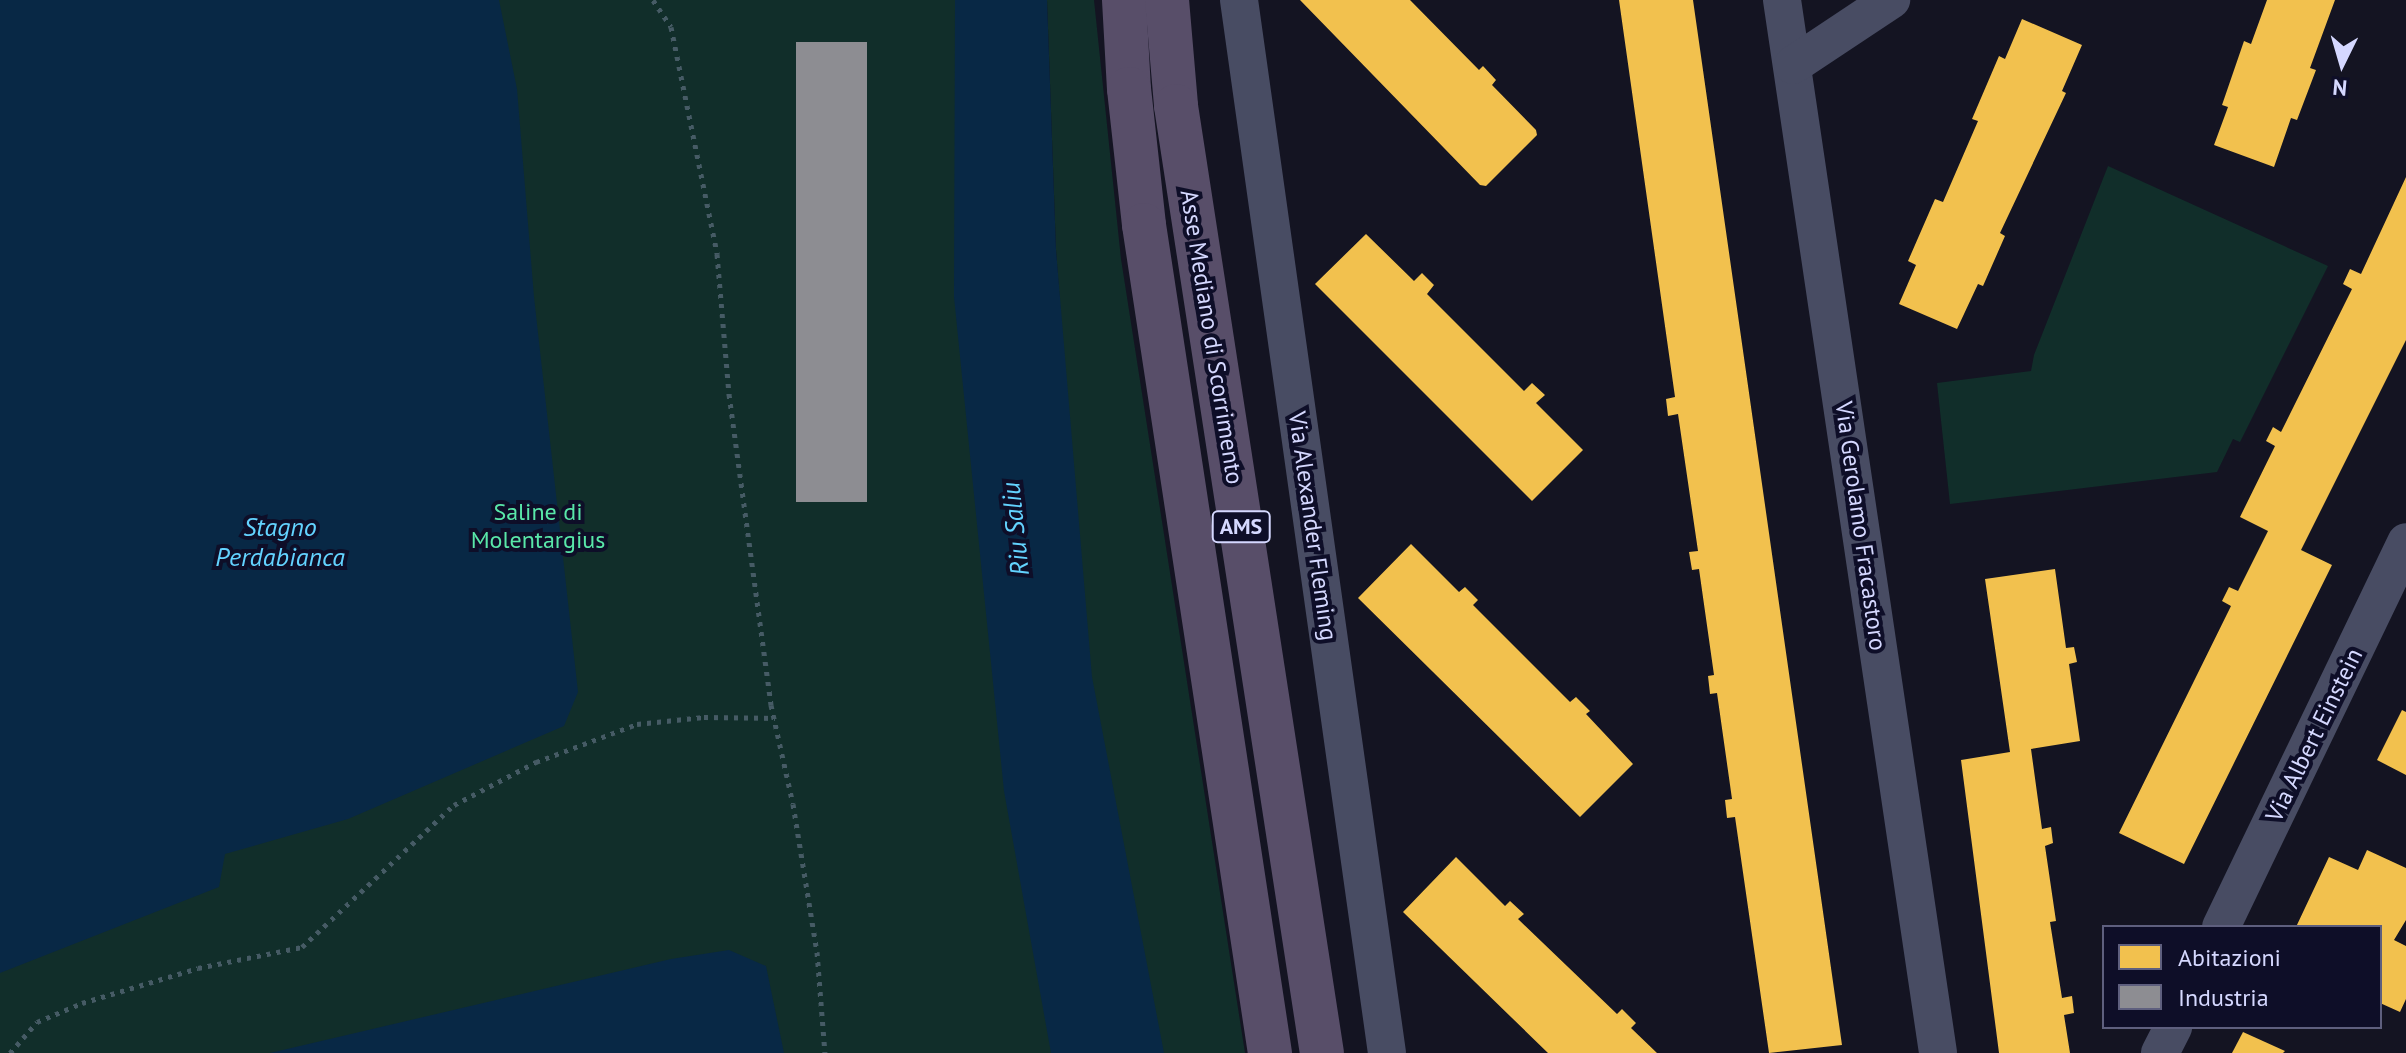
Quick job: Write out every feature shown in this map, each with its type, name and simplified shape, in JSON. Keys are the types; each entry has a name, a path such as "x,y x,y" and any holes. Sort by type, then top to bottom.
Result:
{"highway":[{"name":"Asse Mediano di Scorrimento","path":"1124,0 1129,89 1144,225 1270,1053"},
{"name":"Asse Mediano di Scorrimento","path":"1167,0 1176,106 1322,1053"}],"street":[{"name":"Via Alexander Fleming","path":"1239,0 1387,1053"},
{"name":"Via Gerolamo Fracastoro","path":"1782,0 1938,1053"},
{"path":"1793,65 1891,0"},
{"name":"Via Albert Einstein","path":"2222,925 2406,542"},
{"path":"2160,1053 2172,1029"}],"path":[{"path":"653,0 671,27 717,254 729,394 775,718 817,952 825,1053"},
{"path":"10,1053 37,1022 82,1003 198,968 302,947 454,805 536,762 637,724 704,717 775,718"}],"green space":[{"name":"Saline di Molentargius","path":"0,0 1039,0 1048,255 1066,385 1056,250 1047,0 1094,0 1121,259 1245,1053 0,1053"},
{"path":"2108,166 2328,266 2240,442 2233,439 2217,472 1950,504 1937,383 2031,371 2034,355"}],"water":[{"name":"Stagno Perdabianca","path":"0,0 499,0 517,89 534,297 578,692 564,726 348,819 225,854 219,887 0,973"},
{"name":"Riu Saliu","path":"955,0 1047,0 1056,250 1092,677 1164,1053 1051,1053 1004,791 954,297"},
{"path":"729,950 766,966 784,1053 270,1053 671,959"}],"building: Abitazioni":[{"path":"1300,0 1410,0 1479,70 1483,66 1496,80 1492,85 1536,130 1537,135 1486,186 1480,185"},
{"path":"1619,0 1693,0 1842,1045 1769,1053 1735,817 1727,818 1725,800 1732,799 1717,693 1710,694 1708,676 1714,675 1699,569 1692,570 1689,552 1698,551 1678,414 1668,416 1666,399 1675,397"},
{"path":"2267,0 2335,0 2310,68 2316,70 2297,120 2291,118 2274,167 2214,145 2228,107 2222,105 2244,41 2251,44"},
{"path":"2022,19 2082,45 2062,91 2066,93 2000,233 2005,236 1983,286 1978,284 1957,329 1899,304 1916,265 1908,261 1935,199 1943,202 1978,121 1972,119 1999,56 2005,59"},
{"path":"2406,177 2406,340 2301,550 2332,565 2184,864 2119,833 2231,606 2222,601 2229,587 2238,591 2268,531 2240,517 2275,446 2266,441 2273,427 2281,432 2352,289 2343,284 2350,269 2361,274"},
{"path":"1366,234 1414,281 1422,273 1434,285 1427,294 1524,391 1532,383 1545,395 1536,403 1583,450 1532,501 1315,284"},
{"path":"1411,544 1459,592 1465,587 1478,600 1473,605 1570,702 1576,697 1590,711 1586,714 1633,764 1580,817 1358,598"},
{"path":"2055,569 2066,648 2074,647 2077,662 2069,664 2080,741 2031,749 2042,829 2051,827 2053,843 2045,846 2056,921 2050,922 2062,998 2072,996 2074,1013 2064,1015 2070,1053 1999,1053 1961,760 2010,752 1985,579"},
{"path":"2402,710 2406,712 2406,775 2377,760"},
{"path":"2367,850 2406,868 2406,920 2394,940 2406,946 2406,999 2400,1012 2382,1004 2382,925 2297,925 2329,857 2358,870"},
{"path":"1456,857 1505,906 1510,901 1524,914 1518,919 1617,1014 1622,1009 1636,1023 1631,1028 1657,1053 1548,1053 1403,912"},
{"path":"2243,1032 2285,1051 2232,1053"}],"building: Industria":[{"path":"796,42 867,42 867,502 796,502"}]}
